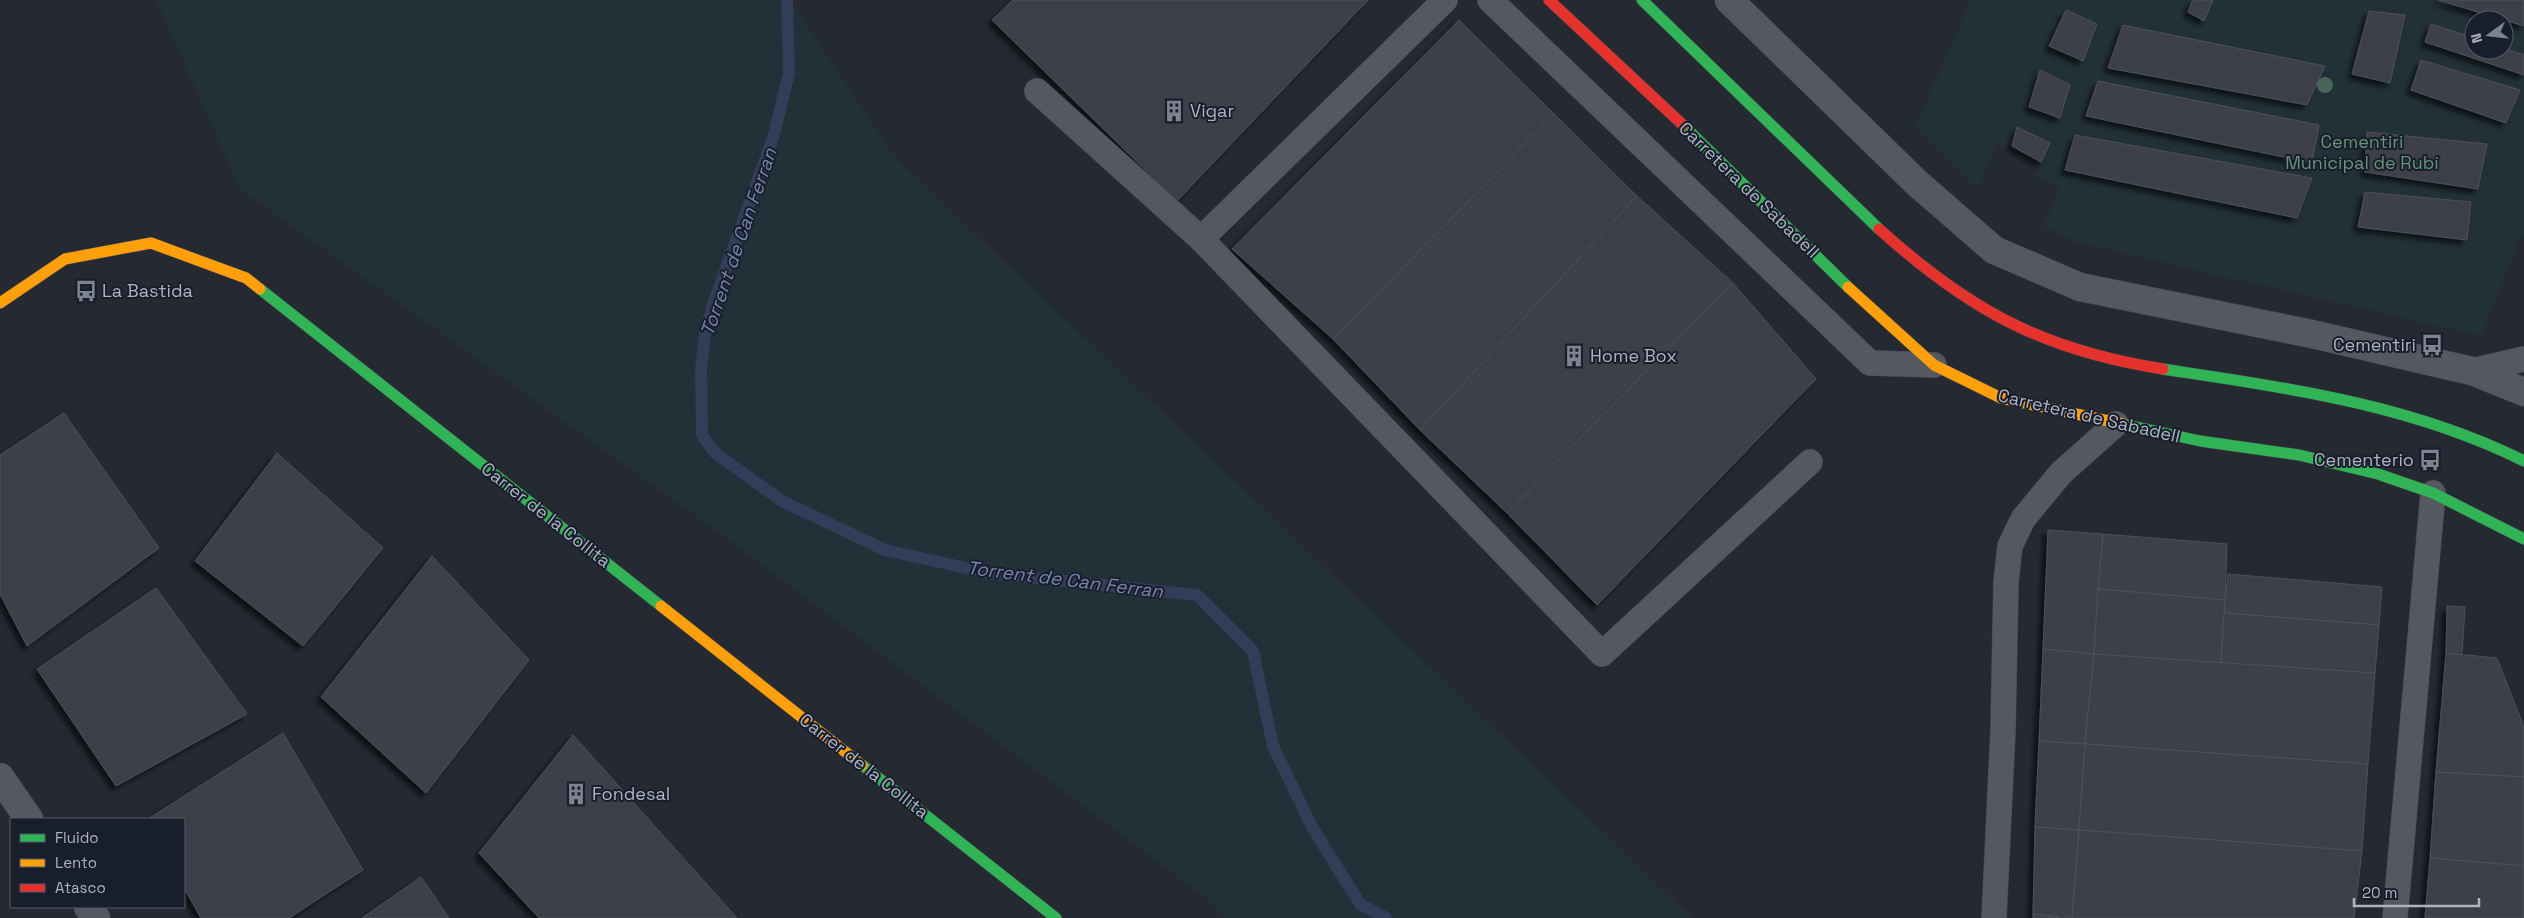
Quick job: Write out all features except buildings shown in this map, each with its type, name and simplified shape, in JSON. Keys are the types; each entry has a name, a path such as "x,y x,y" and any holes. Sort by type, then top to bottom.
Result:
{"street":[{"name":"Carretera de Sabadell","path":"1549,0 1698,139 1866,305 1934,365 2001,398 2200,441 2298,455 2378,474 2434,493 2524,539"},
{"path":"1642,0 1872,223 1952,290 2022,330 2058,345 2096,357 2322,396 2440,423 2497,446 2524,461"},
{"path":"1729,0 1917,183 1994,250 2080,287 2312,334 2472,371 2524,392"},
{"name":"Carrer de la Collita","path":"0,303 65,259 151,243 246,278 1056,918"},
{"path":"0,777 28,818"}],"lane":[{"path":"1200,239 1445,0"},
{"path":"1490,0 1870,363 1934,365"},
{"path":"1038,92 1200,239 1602,654 1810,462"},
{"path":"2472,371 2524,359"},
{"path":"1994,918 2003,730 2006,582 2010,546 2022,519 2061,472 2116,424"},
{"path":"2396,918 2434,493"}],"green space":[{"path":"156,0 790,0 896,158 1693,918 1224,918 1211,902 721,534 240,189"},
{"name":"Cementiri Municipal de Rubí","path":"1971,0 2524,0 2524,235 2520,237 2481,336 2075,242 2043,226 2060,188 2035,176 2041,162 1996,143 1978,189 1915,127"}],"waterway":[{"name":"Torrent de Can Ferran","path":"787,0 789,73 774,135 713,304 705,335 701,368 702,435 715,453 782,501 885,550 989,573 1197,595 1253,651 1273,746 1312,827 1360,904 1386,918"}],"traffic: fast":[{"path":"1642,0 1879,229"},
{"path":"1683,125 1848,287"},
{"path":"260,289 661,606"},
{"path":"2163,369 2302,391 2392,412 2437,425 2481,441 2524,461"},
{"path":"2123,424 2200,441 2299,455 2378,474 2433,493 2524,539"},
{"path":"862,765 1056,918"}],"traffic: slow":[{"path":"0,303 65,259 151,243 246,278 260,289"},
{"path":"1848,287 1934,365 2001,398 2123,424"},
{"path":"661,606 862,765"}],"traffic: jam":[{"path":"1549,0 1683,125"},
{"path":"1879,229 1944,282 2009,322 2044,338 2080,350 2120,361 2163,369"}],"place":[{"name":"Vigar","path":"1174,111"},
{"name":"La Bastida","path":"86,291"},
{"name":"Cementiri","path":"2432,345"},
{"name":"Home Box","path":"1574,356"},
{"name":"Cementerio","path":"2430,460"},
{"name":"Fondesal","path":"576,794"}]}
